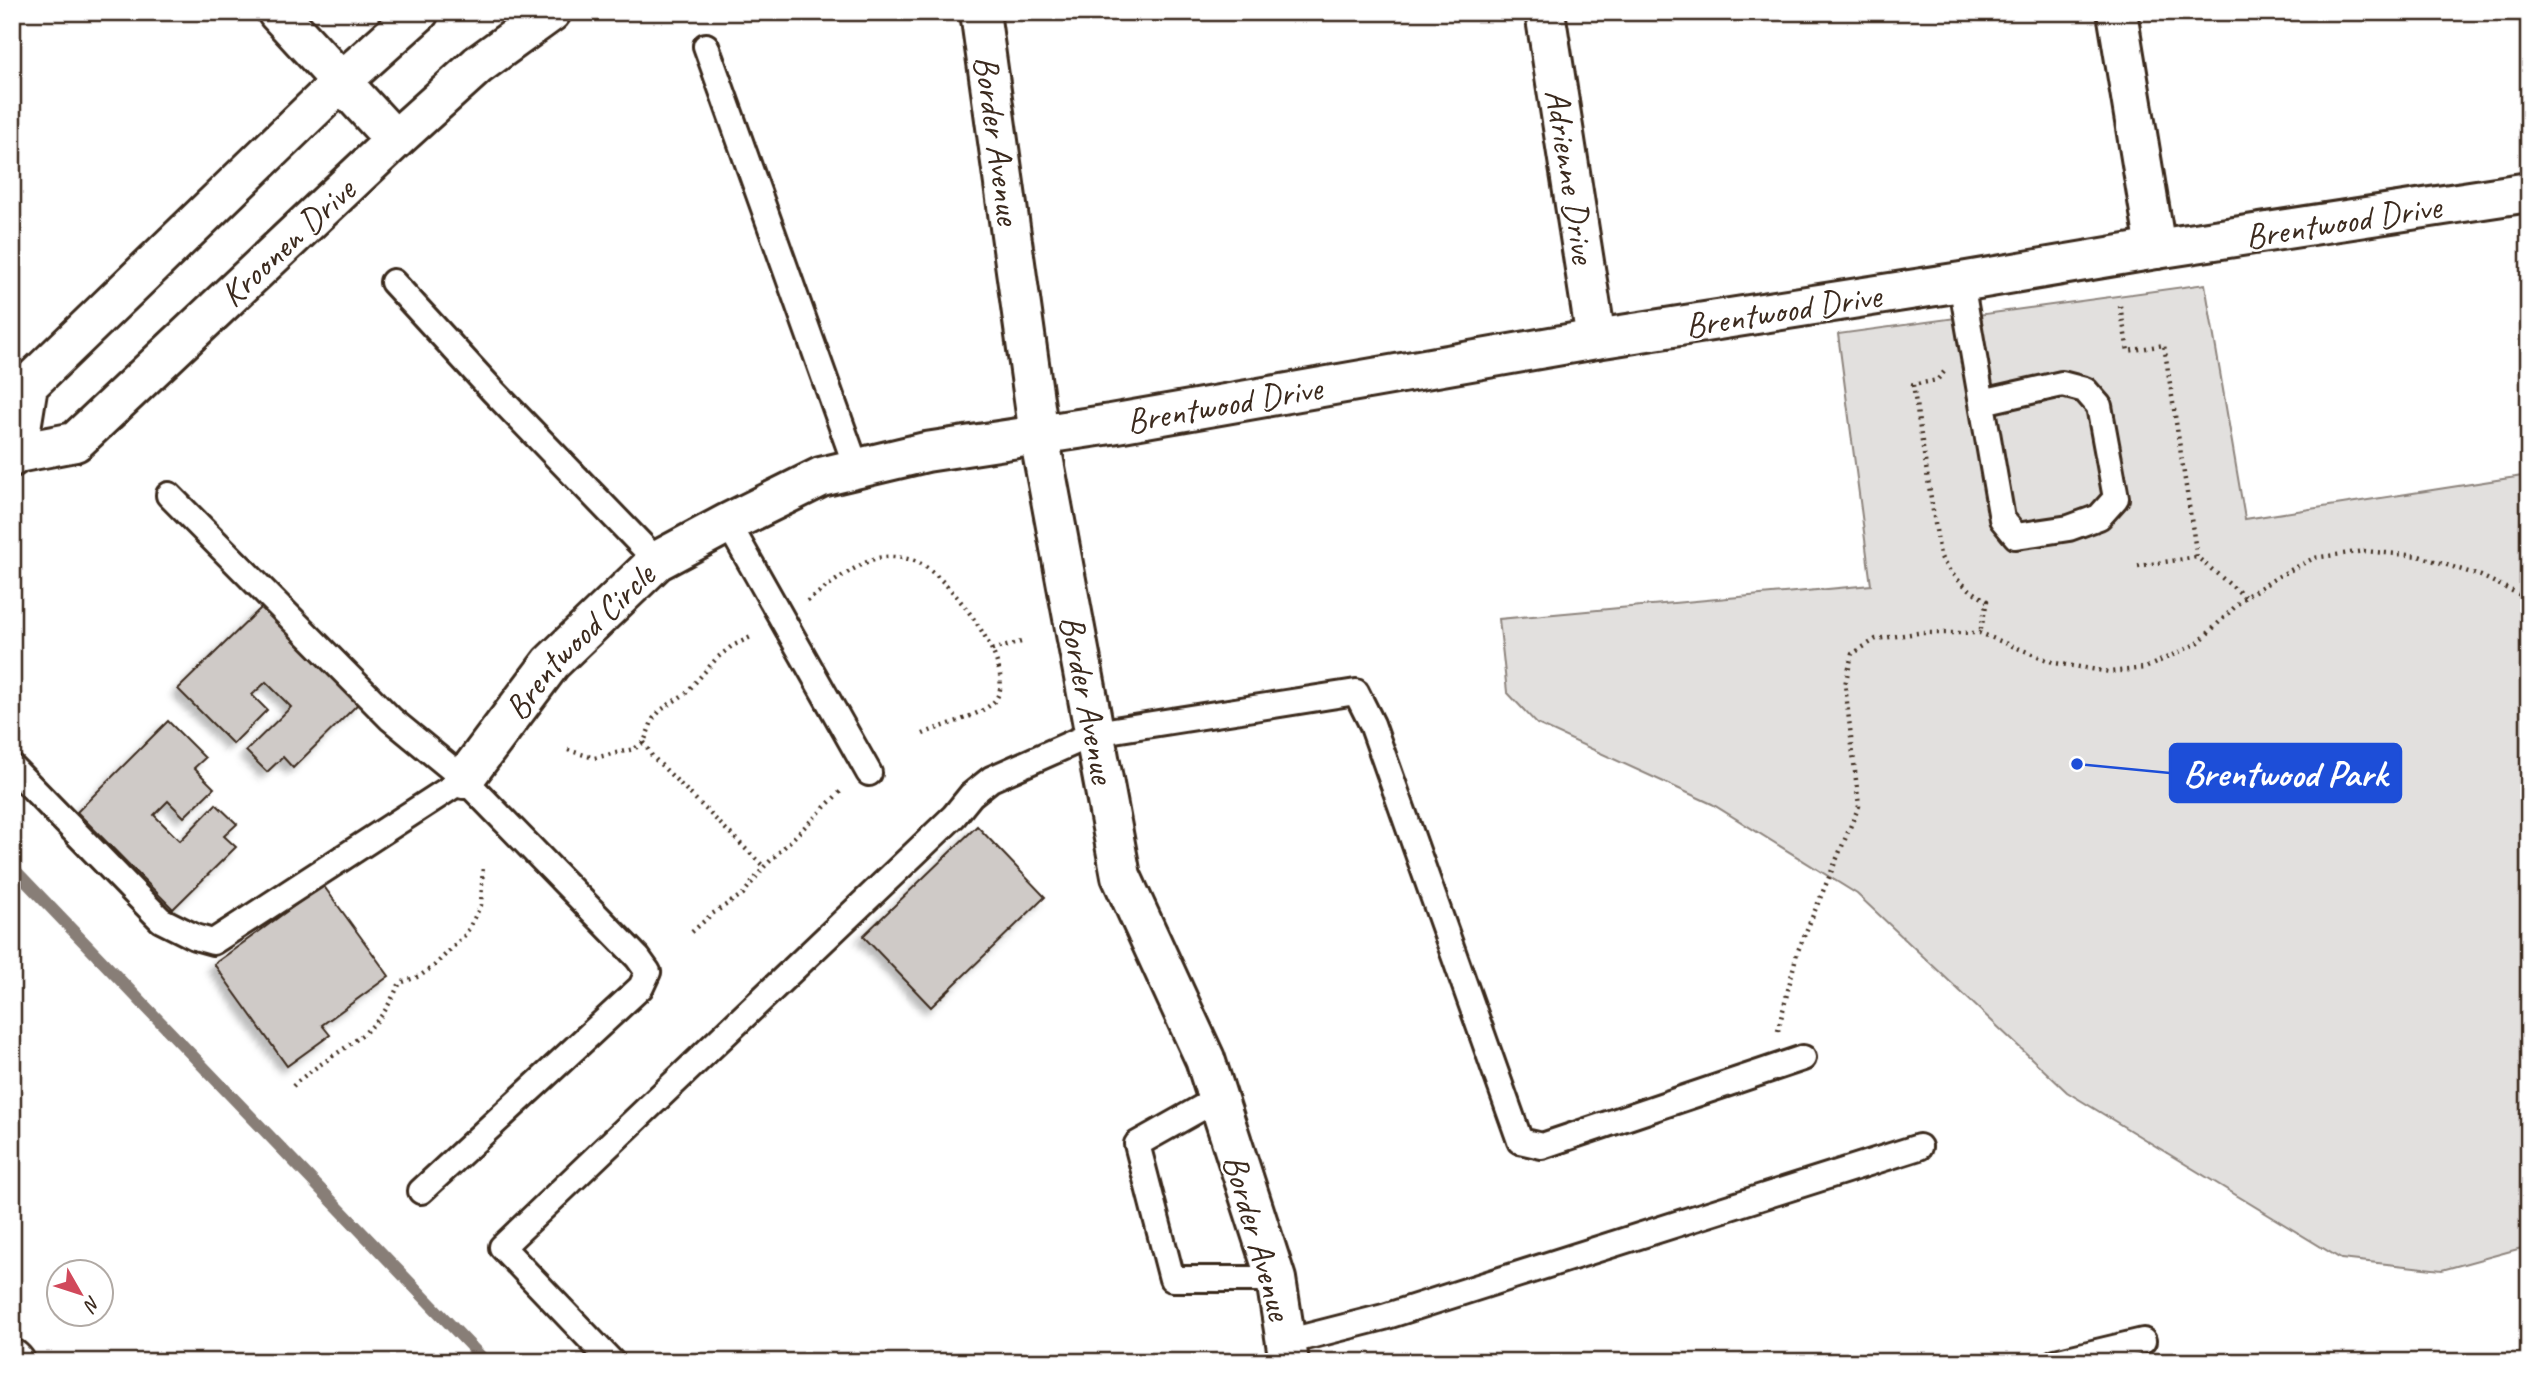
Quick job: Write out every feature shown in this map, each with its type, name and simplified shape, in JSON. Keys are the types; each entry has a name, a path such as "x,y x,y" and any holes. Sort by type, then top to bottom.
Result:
{"street":[{"path":"277,12 395,140"},
{"name":"Kroonen Drive","path":"419,12 342,81 28,385 14,452 75,442 478,65 551,12"},
{"name":"Border Avenue","path":"980,12 1039,435 1121,876 1205,1059 1276,1279 1288,1352"},
{"name":"Adrienne Drive","path":"1545,12 1596,339"},
{"path":"2117,12 2156,249"},
{"name":"Brentwood Drive","path":"1039,435 1596,339 2529,192"},
{"name":"Brentwood Circle","path":"464,779 551,663 657,561 821,477 926,452 1039,435"}],"lane":[{"path":"706,46 857,469"},
{"path":"393,282 493,391 657,561"},
{"path":"1961,282 2001,519 2016,536 2069,528 2099,517 2116,498 2099,406 2085,390 2063,384 1982,402"},
{"path":"169,495 391,719 464,779 638,958 648,972 641,987 421,1191"},
{"path":"728,523 869,773"},
{"path":"612,1362 502,1247 934,835 971,795 991,779 1095,733 1356,692 1372,724 1520,1141 1542,1146 1803,1058"},
{"path":"12,767 160,920 195,937 214,942 464,779"},
{"path":"1217,1099 1137,1144 1172,1279 1276,1279"},
{"path":"1288,1352 1384,1317 1919,1147"},
{"path":"2055,1362 2143,1341"}],"path":[{"path":"2120,306 2128,351 2164,345 2197,557 2245,597"},
{"path":"1946,365 1937,380 1913,385 1940,555 1947,569 1964,587 1987,601 1980,633"},
{"path":"1769,1069 1797,953 1859,806 1845,685 1852,654 1876,639 1918,633 1980,633 2055,663 2110,673 2145,668 2198,643 2245,597 2314,558 2364,551 2419,556 2481,576 2529,598"},
{"path":"801,606 842,576 882,556 920,563 958,596 991,650 1002,677 1001,690 995,701 984,710 921,735"},
{"path":"2138,566 2197,557"},
{"path":"568,750 594,758 634,749 644,742 653,719 661,710 686,693 717,658 732,646 759,632"},
{"path":"991,650 1025,641"},
{"path":"644,742 652,756 764,867"},
{"path":"692,932 712,914 743,894 764,867 843,790"},
{"path":"293,1087 374,1023 385,1011 400,983 428,971 466,934 481,905 483,865"}],"shaded area":[{"path":"2205,284 2245,519 2529,475 2529,1246 2442,1270 2341,1259 2067,1092 1857,894 1712,804 1537,724 1507,692 1499,619 1871,585 1838,334"}],"building":[{"path":"263,606 359,703 293,768 283,757 267,772 246,751 291,707 266,682 252,695 267,710 233,744 178,689"},
{"path":"168,721 205,758 194,768 214,788 184,817 168,801 154,815 180,841 216,804 237,824 224,836 236,847 173,909 77,812"},
{"path":"977,826 1045,897 931,1007 863,936"},
{"path":"323,885 389,976 322,1025 330,1035 287,1066 214,964"}],"waterway":[{"path":"12,867 486,1362"}],"place":[{"name":"Brentwood Park","path":"2077,764"}]}
